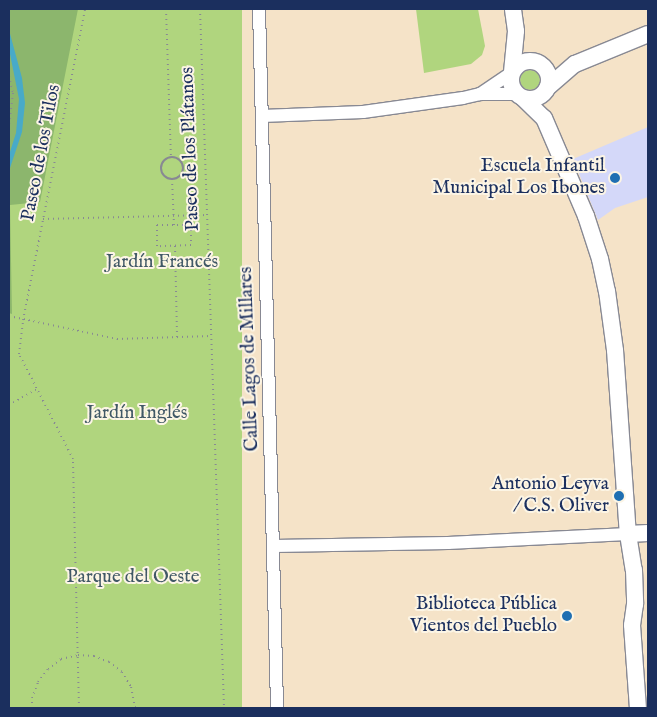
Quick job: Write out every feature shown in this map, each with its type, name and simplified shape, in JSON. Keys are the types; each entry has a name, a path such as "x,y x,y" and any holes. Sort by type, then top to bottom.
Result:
{"street":[{"name":"Calle Lagos de Millares","path":"259,9 278,708"},
{"path":"513,9 516,31 511,85 544,118 586,216 600,259 607,291 615,350 628,534 634,580 635,604 632,625 638,708"},
{"path":"516,31 549,78 544,118"},
{"path":"262,116 364,112 447,101 480,94 520,96 534,99 575,64 648,34"},
{"path":"480,94 512,73 521,62 575,64"},
{"path":"274,546 448,543 648,534"}],"path":[{"name":"Paseo de los Tilos","path":"80,708 73,459 19,354 23,320 85,9"},
{"path":"166,9 171,157"},
{"name":"Paseo de los Plátanos","path":"200,9 224,708"},
{"path":"9,76 12,93 9,128"},
{"path":"171,157 178,160 182,166 179,176 172,178 166,177 161,168 163,162 171,157"},
{"path":"172,178 174,225"},
{"path":"43,218 207,215"},
{"path":"174,225 191,225 191,245 157,246 157,226 174,225"},
{"path":"175,246 177,337"},
{"path":"9,316 117,339 211,336"},
{"path":"9,405 37,389"},
{"path":"32,708 32,698 38,682 48,669 62,659 78,655 94,656 110,662 122,672 132,687 135,708"}],"shaded area":[{"name":"Escuela Infantil Municipal Los Ibones","path":"648,127 648,197 615,208 598,220 573,159"}],"green space":[{"name":"Parque del Oeste","path":"9,9 242,9 242,708 9,708"},
{"path":"9,9 78,9 40,202 10,205 12,314 9,313"},
{"path":"416,9 478,9 485,46 482,55 471,64 424,73"},
{"path":"526,70 534,70 540,76 540,84 534,90 526,90 520,84 520,76"}],"water":[{"path":"9,30 22,78 25,103 22,132 9,171 9,155 16,133 19,99 9,49"}],"place":[{"name":"Escuela Infantil Municipal Los Ibones","path":"615,178"},
{"name":"Antonio Leyva / C.S. Oliver","path":"619,496"},
{"name":"Biblioteca Pública Vientos del Pueblo","path":"567,616"}],"park label":[{"name":"Jardín Francés","path":"162,263"},
{"name":"Jardín Inglés","path":"137,414"}]}
